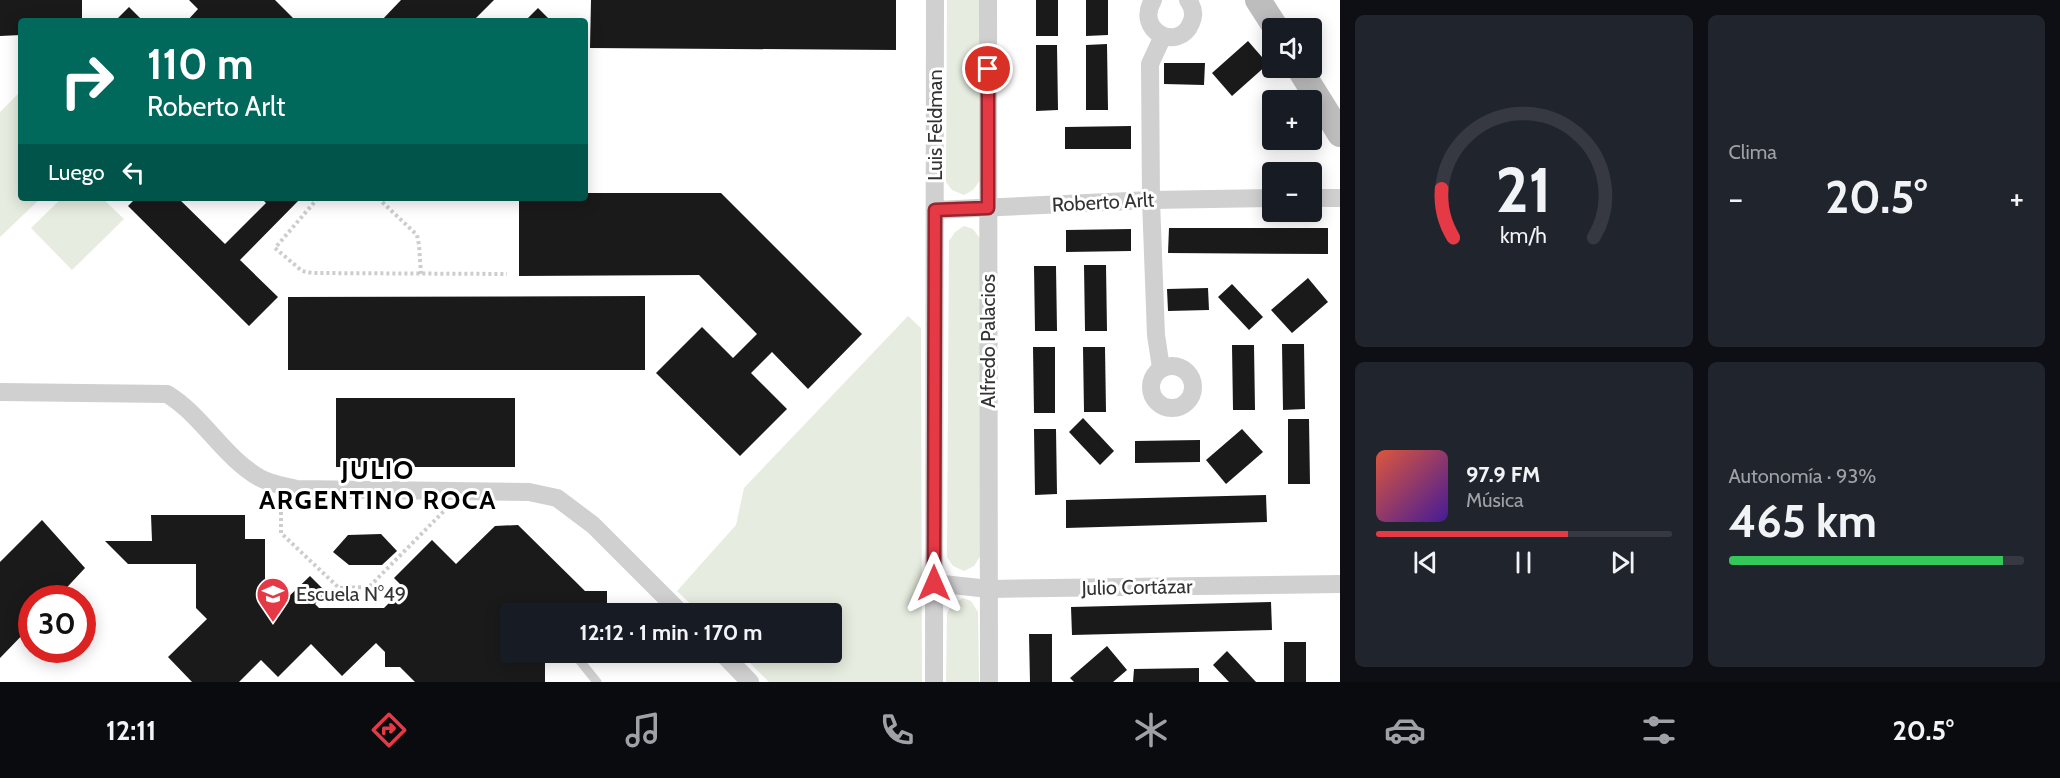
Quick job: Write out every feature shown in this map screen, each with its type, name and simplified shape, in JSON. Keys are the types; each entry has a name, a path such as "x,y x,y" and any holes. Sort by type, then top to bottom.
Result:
{"street":[{"name":"Luis Feldman","path":"934,682 935,0"},
{"name":"Alfredo Palacios","path":"988,0 989,682"},
{"path":"1153,0 1149,6 1148,21 1163,36 1178,36 1190,26 1193,11 1188,0"},
{"path":"1258,0 1270,18"},
{"path":"1161,368 1156,335 1151,200 1150,64 1163,36"},
{"path":"1305,78 1340,134"},
{"name":"Roberto Arlt","path":"935,210 1151,200 1262,198"},
{"path":"1322,198 1340,198"},
{"path":"0,392 167,394 180,402 243,465 261,478 296,489 529,492 556,498 593,525 667,603"},
{"name":"Julio Cortázar","path":"934,583 989,589 1340,584"},
{"path":"732,663 750,682"}],"lane":[{"path":"581,663 597,682"}],"path":[{"path":"315,201 275,248 303,271 312,273 507,274"},
{"path":"381,201 417,235 421,274"},
{"path":"281,486 281,533 339,588 369,587 464,492"}],"shaded area":[{"path":"947,0 980,0 981,179 973,190 964,195 952,190 946,182"},
{"path":"18,94 18,201 38,201 0,237 0,112"},
{"path":"59,201 105,201 124,219 72,270 31,228"},
{"path":"964,226 973,229 980,239 981,555 974,566 964,571 953,566 947,557 949,241 955,232"},
{"path":"908,316 921,328 922,682 769,682 750,663 842,663 842,603 690,603 677,591 736,525 744,488"},
{"path":"963,598 971,601 978,612 979,682 946,682 947,613 953,604"}],"building":[{"path":"0,0 82,0 82,18 18,18 18,35 0,36"},
{"path":"189,0 275,0 293,18 190,18 198,9"},
{"path":"401,0 494,0 476,18 384,18"},
{"path":"591,0 896,0 896,50 590,48"},
{"path":"1036,0 1058,0 1058,36 1036,36"},
{"path":"1086,0 1108,0 1108,35 1086,36"},
{"path":"129,7 140,18 118,18"},
{"path":"538,8 548,18 528,18"},
{"path":"1248,41 1262,57 1262,69 1232,96 1212,73"},
{"path":"1107,44 1108,110 1086,110 1086,45"},
{"path":"1036,45 1057,45 1058,110 1036,111"},
{"path":"1164,63 1205,63 1204,85 1164,84"},
{"path":"1131,126 1131,149 1065,149 1065,127"},
{"path":"588,193 721,193 862,334 808,389 772,352 751,373 787,409 740,456 656,373 702,327 733,358 757,334 699,275 519,276 519,201 588,201"},
{"path":"133,201 181,201 225,244 266,203 264,201 298,201 240,260 278,297 249,326 128,206"},
{"path":"1169,228 1328,228 1328,254 1168,253"},
{"path":"1131,229 1131,251 1066,252 1066,230"},
{"path":"1084,265 1106,265 1107,331 1085,331"},
{"path":"1034,266 1056,266 1057,331 1035,331"},
{"path":"1308,278 1328,302 1292,333 1271,310"},
{"path":"1232,284 1263,317 1249,330 1218,297"},
{"path":"1208,288 1209,310 1168,311 1167,289"},
{"path":"645,296 645,370 288,370 288,297"},
{"path":"1282,344 1304,344 1305,409 1283,410"},
{"path":"1232,345 1254,345 1255,410 1233,410"},
{"path":"1033,347 1055,347 1055,413 1034,413"},
{"path":"1083,347 1105,347 1106,412 1084,412"},
{"path":"336,398 515,398 515,467 336,467"},
{"path":"1083,418 1114,451 1100,465 1069,432"},
{"path":"1288,419 1309,419 1310,484 1288,484"},
{"path":"1034,429 1056,429 1057,494 1035,495"},
{"path":"1242,429 1263,452 1226,484 1206,460"},
{"path":"1200,440 1200,462 1135,463 1135,441"},
{"path":"1266,495 1267,522 1066,528 1066,500"},
{"path":"151,515 245,515 245,539 265,539 265,587 281,604 310,576 327,593 315,604 319,608 384,608 404,588 394,578 432,540 456,564 495,526 518,525 585,591 607,591 607,603 500,603 500,663 545,663 545,682 415,682 400,667 385,667 385,652 376,643 342,676 311,644 278,677 261,660 239,682 192,682 168,657 207,619 196,608 196,564 128,564 105,541 152,541"},
{"path":"42,520 85,568 69,585 18,585 18,639 0,658 0,562"},
{"path":"381,534 397,551 382,565 349,565 333,552 348,535"},
{"path":"1271,602 1272,630 1072,635 1071,607"},
{"path":"1029,634 1052,634 1052,682 1030,682"},
{"path":"1284,642 1306,642 1306,682 1284,682"},
{"path":"1107,646 1127,670 1113,682 1074,682 1070,678"},
{"path":"1227,651 1256,682 1229,682 1213,665"},
{"path":"1199,668 1199,682 1133,682 1134,669"}],"place":[{"name":"Escuela N°49","path":"273,623"}],"district":[{"name":"JULIO ARGENTINO ROCA","path":"378,485"}],"route":[{"path":"934,583 935,210 988,208 988,69"}]}
